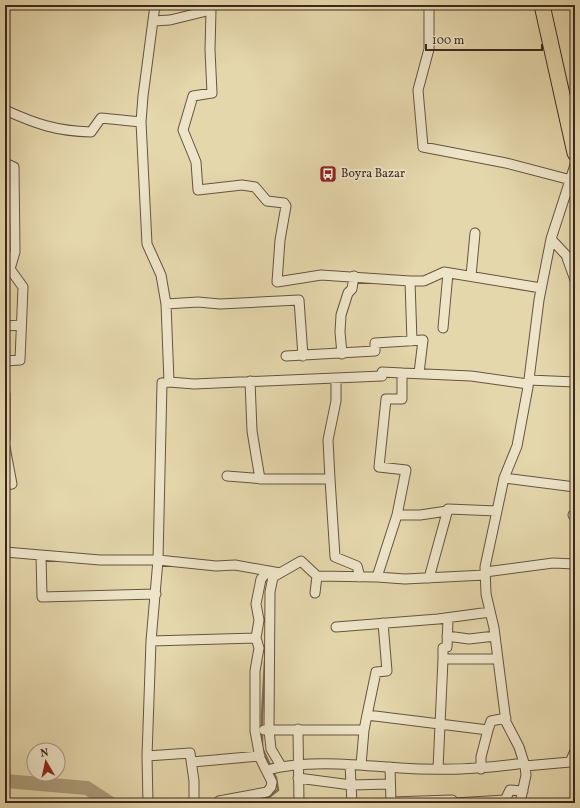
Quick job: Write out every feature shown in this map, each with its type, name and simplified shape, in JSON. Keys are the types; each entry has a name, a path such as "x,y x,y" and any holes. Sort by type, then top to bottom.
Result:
{"main road":[{"path":"542,5 575,153"},
{"path":"550,5 575,116"}],"street":[{"path":"155,5 142,96 141,122 147,244 161,274 166,304 169,382"},
{"path":"428,5 429,49 418,90 423,147 506,163 571,180"},
{"path":"154,20 170,20 211,10 210,50 212,93 193,96 183,130 196,162 198,190 242,185 255,187 266,201 284,203 286,206 280,240 277,282 321,275 424,281 444,272 541,288"},
{"path":"5,110 29,121 63,131 91,132 101,118 141,122"},
{"path":"5,163 14,166 15,252 10,269 23,287 20,360 5,361"},
{"path":"520,803 524,791 526,776 524,764 506,718 495,636 486,594 485,574 504,478 518,446 529,382 541,288 552,239 575,165"},
{"path":"471,276 475,233"},
{"path":"552,239 566,255 575,280"},
{"path":"443,328 448,273"},
{"path":"342,354 340,315 348,293 352,289 354,276"},
{"path":"410,281 412,341"},
{"path":"166,304 198,302 220,304 299,300 303,356"},
{"path":"5,326 22,325"},
{"path":"286,356 376,351 375,343 423,340 419,373"},
{"path":"148,803 147,756 151,641 158,560 162,383 169,382 194,384 382,376 382,372 471,376 529,382 575,382"},
{"path":"377,577 397,515 406,470 379,467 386,399 402,399 402,373"},
{"path":"336,378 336,401 328,440 335,557 357,566 360,577"},
{"path":"250,381 252,431 260,479"},
{"path":"5,394 5,438"},
{"path":"5,447 12,484 5,485"},
{"path":"227,476 260,479 330,479"},
{"path":"504,478 575,486"},
{"path":"397,515 420,515 447,511 448,509 497,511"},
{"path":"429,578 447,511"},
{"path":"5,552 100,560 158,560 216,566 235,565 280,573"},
{"path":"41,555 42,597 156,594"},
{"path":"280,766 271,750 267,730 270,592 273,577 301,561 317,576 429,578 485,574 554,564 575,564"},
{"path":"216,803 219,801 267,792 271,787 272,782 260,756 255,731 255,672 259,648 256,638 258,620 256,604 261,579 268,571"},
{"path":"316,593 317,576"},
{"path":"336,627 448,618 490,612"},
{"path":"438,769 443,648 446,647 448,618"},
{"path":"360,765 364,730 376,672 387,671 383,623"},
{"path":"447,636 469,639 495,636"},
{"path":"151,641 256,638"},
{"path":"443,659 498,659"},
{"path":"368,715 488,730"},
{"path":"481,769 481,757 491,721 506,718"},
{"path":"298,730 299,803"},
{"path":"255,731 364,730"},
{"path":"267,770 280,766 298,765 360,765 438,769 481,769 524,764 570,762 575,751"},
{"path":"147,756 190,753 194,780 194,803"},
{"path":"192,762 260,756"},
{"path":"350,765 352,803"},
{"path":"390,767 391,802 452,800 454,803 505,800 510,790 524,791"},
{"path":"298,778 351,785 390,784"}],"waterway":[{"path":"238,803 269,797 278,790 276,778 262,748 265,661"},
{"path":"5,781 87,788 110,803"}],"place":[{"name":"Boyra Bazar","path":"328,174"}]}
